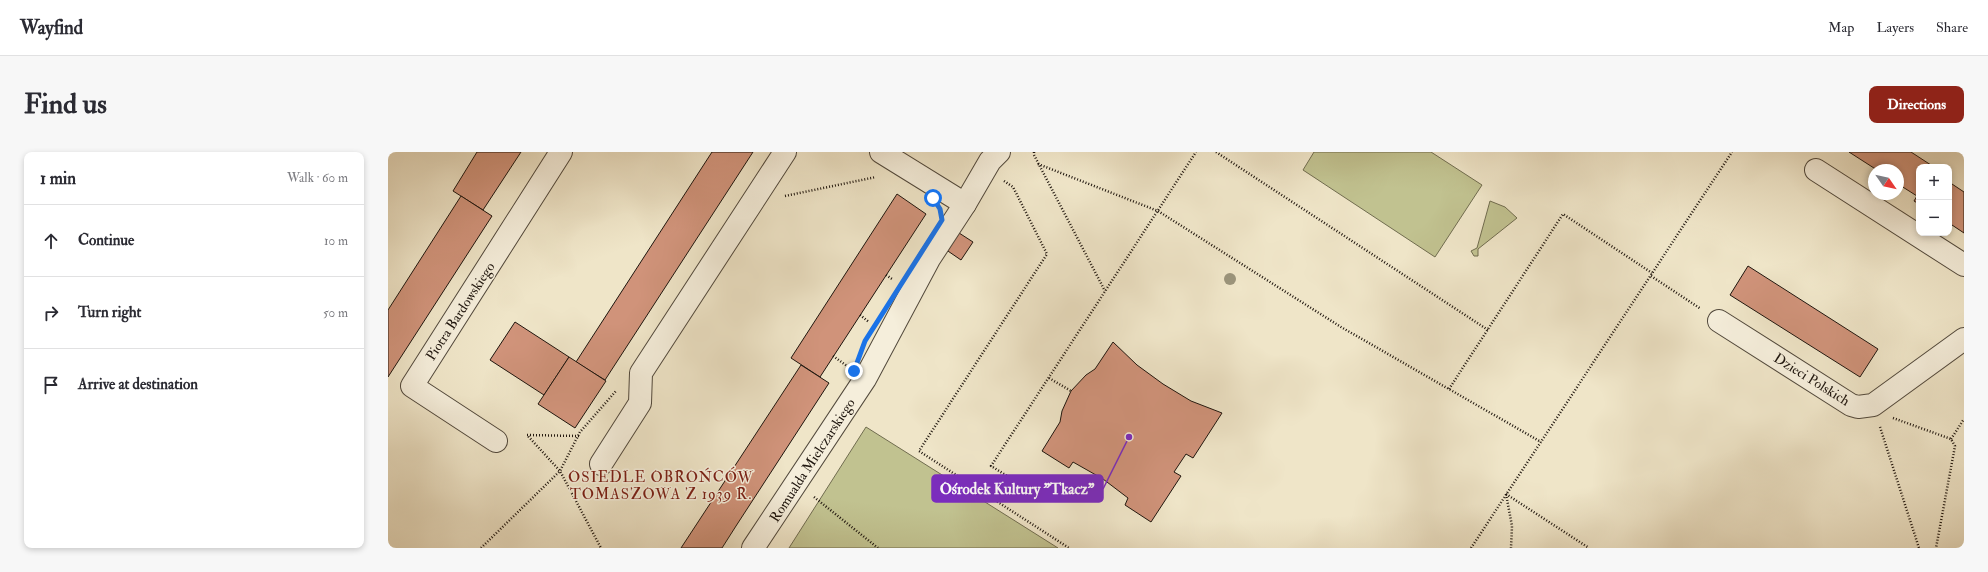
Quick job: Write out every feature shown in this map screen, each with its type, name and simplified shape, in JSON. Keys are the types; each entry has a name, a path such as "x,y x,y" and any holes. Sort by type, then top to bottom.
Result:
{"street":[{"name":"Piotra Bardowskiego","path":"496,441 412,386 561,152"},
{"path":"601,464 640,403 642,373 785,152"},
{"path":"881,152 965,204"},
{"name":"Romualda Mielczarskiego","path":"754,548 865,379 929,259 965,204 990,161 999,152"},
{"path":"1816,170 1964,265"},
{"name":"Dzieci Polskich","path":"1719,321 1851,405 1858,407 1873,405 1964,339"}],"path":[{"path":"1034,152 1038,164 1105,291"},
{"path":"1045,500 991,466 1196,152"},
{"path":"1216,152 1488,330"},
{"path":"1471,548 1732,152"},
{"path":"1038,164 1158,211 1341,327 1541,442"},
{"path":"764,184 784,196 879,176"},
{"path":"997,182 1003,181 1013,187 1047,254 919,451 1069,548"},
{"path":"1449,389 1564,214 1719,321"},
{"path":"860,315 875,325"},
{"path":"833,356 849,367"},
{"path":"1049,378 1071,391"},
{"path":"1888,416 1951,439 1955,446 1936,548"},
{"path":"1951,439 1964,419"},
{"path":"1879,425 1919,548"},
{"path":"579,436 527,435 560,471 601,548"},
{"path":"796,486 815,498 878,548"},
{"path":"1506,494 1512,526 1511,548"},
{"path":"1506,494 1588,548"}],"green space":[{"path":"1314,152 1431,152 1482,185 1435,257 1303,170"},
{"path":"1490,201 1505,207 1517,218 1478,249 1478,256 1474,256 1471,251 1477,248"},
{"path":"866,427 1058,548 789,548"}],"building":[{"path":"477,152 521,152 483,210 453,191"},
{"path":"712,152 753,152 605,380 576,362"},
{"path":"1849,152 1911,152 1929,164 1916,164 1916,195 1904,188 1904,164 1868,164"},
{"path":"1952,184 1964,192 1964,233 1952,225"},
{"path":"897,194 926,214 820,377 791,358"},
{"path":"461,196 492,216 388,377 388,310"},
{"path":"956,231 973,242 961,260 945,249"},
{"path":"1748,266 1878,349 1860,377 1730,295"},
{"path":"515,322 569,357 544,395 490,360"},
{"path":"1113,342 1137,365 1163,384 1191,401 1222,413 1193,458 1186,454 1174,472 1181,476 1151,522 1125,505 1128,498 1103,479 1073,462 1069,468 1042,451 1060,422 1062,411 1071,391 1086,375 1095,369"},
{"path":"569,357 606,381 575,428 538,404"},
{"path":"801,365 829,383 722,548 681,548"}],"place":[{"name":"Ośrodek Kultury \"Tkacz\"","path":"1129,437"}],"district":[{"name":"OSIEDLE OBROŃCÓW TOMASZOWA Z 1939 R.","path":"661,486"}],"route":[{"path":"854,371 865,341 942,220 940,209 933,198"}]}
